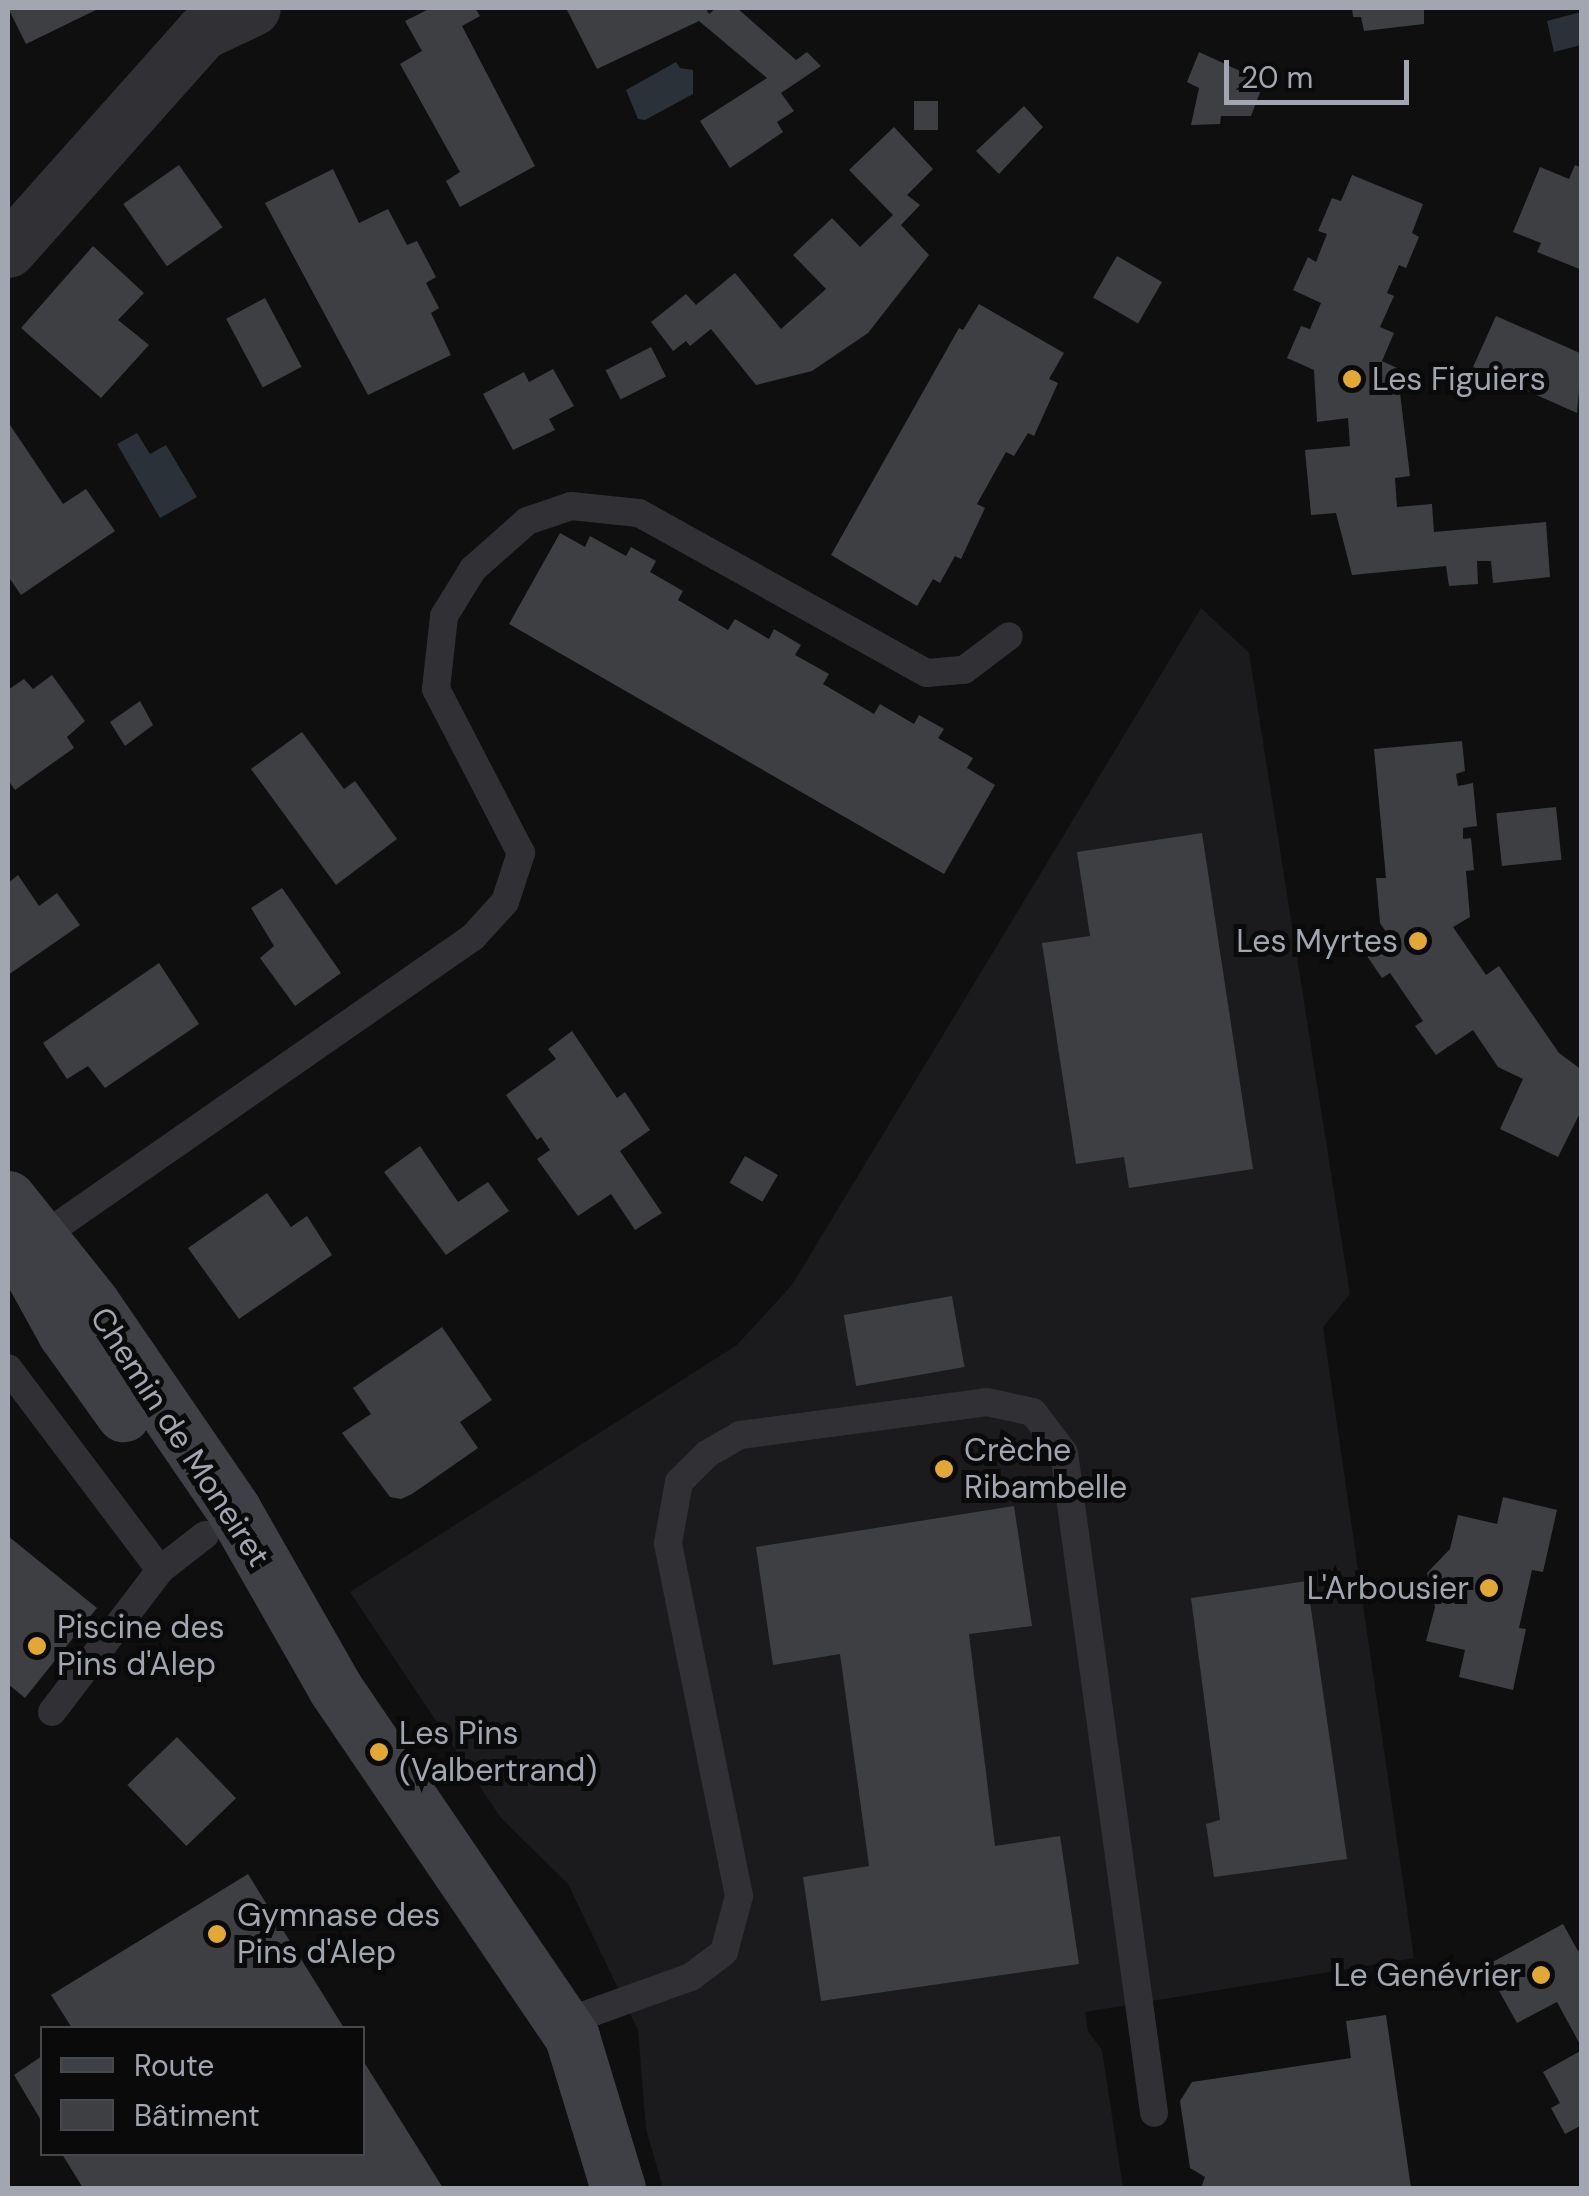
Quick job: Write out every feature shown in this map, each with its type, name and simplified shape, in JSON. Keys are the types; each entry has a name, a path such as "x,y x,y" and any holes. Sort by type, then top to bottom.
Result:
{"main road":[{"name":"Chemin de Moneiret","path":"19,1227 65,1333 205,1534 335,1688"},
{"name":"Chemin de Moneiret","path":"19,1227 92,1303 233,1509 335,1688 572,2037 618,2188"}],"street":[{"path":"8,250 193,20 253,8"}],"lane":[{"path":"19,1227 474,937 505,902 521,853 436,689 444,616 474,569 527,521 571,506 639,512 927,673 964,670 1010,636"},
{"path":"8,1368 160,1570"},
{"path":"563,2023 691,1976 724,1952 739,1896 668,1543 679,1482 707,1454 740,1435 987,1402 1033,1412 1064,1453 1154,2114"},
{"path":"52,1712 160,1570 205,1534"}],"shaded area":[{"path":"1581,12 1581,45 1554,52 1547,21"},
{"path":"676,62 680,68 693,70 693,94 645,120 638,119 626,90"},
{"path":"137,433 150,454 166,445 197,497 160,518 117,444"},
{"name":"Crèche Ribambelle","path":"1201,608 1249,653 1350,1294 1323,1327 1414,1958 1085,2012 1088,2031 1102,2050 1123,2188 663,2188 646,2129 638,2030 568,1884 501,1818 350,1592 737,1345 792,1285"}],"building":[{"path":"8,8 100,8 26,44"},
{"path":"431,8 475,8 480,16 462,26 535,166 460,207 446,181 460,172 400,64 422,51 405,21"},
{"path":"566,8 706,8 709,14 716,8 737,8 796,60 807,52 821,66 781,93 794,111 777,122 783,132 730,168 700,121 767,78 699,21 597,69"},
{"path":"1352,8 1424,8 1424,24 1364,31 1361,17 1353,17"},
{"path":"1199,52 1264,82 1251,116 1221,116 1220,124 1191,125 1199,88 1187,82"},
{"path":"914,101 938,101 938,130 914,130"},
{"path":"1024,106 1043,127 999,174 976,151"},
{"path":"894,127 933,169 907,195 920,205 901,225 929,255 868,333 812,371 756,385 711,329 690,346 686,341 673,351 651,322 686,294 696,305 735,273 781,329 826,289 793,255 832,218 860,247 893,215 849,170"},
{"path":"179,165 223,227 167,266 123,204"},
{"path":"1575,165 1582,168 1582,270 1537,252 1541,243 1513,232 1540,167 1569,179"},
{"path":"333,169 359,223 388,209 407,245 417,241 436,277 426,283 439,308 431,313 451,355 368,395 265,203"},
{"name":"Les Figuiers","path":"1352,175 1423,204 1412,233 1419,237 1406,268 1399,265 1387,293 1394,296 1380,327 1394,333 1382,361 1397,368 1410,476 1395,478 1397,507 1432,504 1434,532 1546,522 1550,577 1493,583 1491,561 1477,561 1478,584 1449,586 1446,566 1352,575 1336,513 1311,515 1305,450 1350,446 1348,418 1317,422 1314,370 1287,358 1301,326 1310,329 1321,303 1293,290 1308,257 1316,262 1327,234 1318,231 1332,198 1341,201"},
{"path":"93,246 144,293 118,320 149,345 101,398 21,328"},
{"path":"1117,256 1162,282 1138,324 1093,298"},
{"path":"265,298 302,367 263,388 226,319"},
{"path":"979,304 1064,353 1049,379 1058,383 1034,436 1028,433 1014,456 1006,452 977,504 985,508 961,559 955,556 940,583 933,579 917,606 831,555 959,328 963,330"},
{"path":"1496,316 1582,354 1577,413 1473,367"},
{"path":"651,347 666,376 621,400 606,370"},
{"path":"553,369 574,406 549,419 555,430 513,450 483,394 524,372 529,382"},
{"path":"8,422 63,504 86,489 115,531 21,595 8,576"},
{"path":"560,533 585,547 590,536 626,556 631,547 656,561 650,572 683,591 678,600 728,630 735,619 769,639 774,629 801,645 795,655 829,674 823,684 874,714 880,704 914,724 919,715 944,729 938,738 973,758 967,768 995,785 944,874 509,624"},
{"path":"52,675 85,721 67,737 74,748 15,790 8,780 8,690 24,679 33,689"},
{"path":"140,701 153,725 125,746 110,722"},
{"path":"302,732 344,789 355,781 397,839 336,885 251,769"},
{"name":"Les Myrtes","path":"1462,741 1465,771 1456,774 1458,786 1473,783 1477,826 1463,828 1463,839 1471,838 1474,870 1466,871 1470,917 1453,927 1486,975 1499,966 1559,1053 1582,1070 1582,1109 1558,1157 1500,1129 1523,1079 1498,1067 1473,1030 1436,1055 1415,1026 1423,1021 1390,973 1382,978 1362,949 1386,932 1380,923 1376,878 1386,878 1374,749"},
{"path":"1556,807 1562,860 1502,866 1496,813"},
{"path":"1202,833 1253,1169 1129,1188 1124,1157 1076,1164 1042,943 1090,936 1077,852"},
{"path":"18,875 39,906 57,893 80,925 8,975 8,883"},
{"path":"282,888 341,973 295,1006 260,958 274,946 251,908"},
{"path":"159,963 199,1024 105,1088 88,1066 67,1079 43,1043"},
{"path":"572,1031 617,1098 625,1092 650,1130 620,1151 662,1213 635,1230 611,1194 578,1216 537,1159 550,1150 541,1137 537,1140 506,1095 556,1059 548,1049"},
{"path":"420,1146 458,1202 488,1182 509,1211 446,1255 384,1172"},
{"path":"745,1156 778,1175 762,1202 730,1183"},
{"path":"267,1193 291,1227 307,1216 332,1255 239,1319 188,1248"},
{"path":"952,1296 965,1367 856,1386 844,1315"},
{"path":"442,1327 492,1400 460,1422 478,1448 412,1494 401,1499 390,1497 342,1433 371,1414 353,1388"},
{"name":"L'Arbousier","path":"1503,1497 1557,1510 1543,1572 1532,1570 1519,1628 1526,1629 1513,1690 1459,1677 1465,1650 1426,1641 1435,1607 1427,1573 1450,1549 1458,1515 1497,1524"},
{"path":"1014,1506 1032,1626 969,1634 995,1846 1060,1836 1079,1964 821,2001 803,1877 869,1866 840,1654 773,1665 756,1547"},
{"name":"Piscine des Pins d'Alep","path":"8,1536 97,1608 25,1698 8,1684"},
{"path":"1307,1581 1347,1859 1214,1877 1206,1824 1220,1820 1191,1598"},
{"path":"177,1737 236,1798 186,1846 127,1785"},
{"name":"Gymnase des Pins d'Alep","path":"248,1874 343,2026 71,2026 51,1995"},
{"name":"Le Genévrier","path":"1563,1924 1578,1951 1582,1949 1582,2048 1557,2002 1517,2023 1485,1966"},
{"path":"1386,2015 1411,2188 1201,2188 1205,2177 1190,2168 1180,2101 1192,2082 1351,2058 1346,2021"},
{"name":"Le Genévrier","path":"1582,2050 1582,2125 1565,2134 1551,2108 1560,2103 1543,2072"},
{"path":"40,2057 40,2119 14,2075"},
{"name":"Gymnase des Pins d'Alep","path":"365,2064 443,2188 83,2188 63,2156 365,2156"}],"place":[{"name":"Les Figuiers","path":"1352,379"},
{"name":"Les Myrtes","path":"1418,941"},
{"name":"Crèche Ribambelle","path":"944,1469"},
{"name":"L'Arbousier","path":"1489,1588"},
{"name":"Piscine des Pins d'Alep","path":"37,1646"},
{"name":"Les Pins (Valbertrand)","path":"379,1752"},
{"name":"Gymnase des Pins d'Alep","path":"217,1934"},
{"name":"Le Genévrier","path":"1541,1975"}]}
